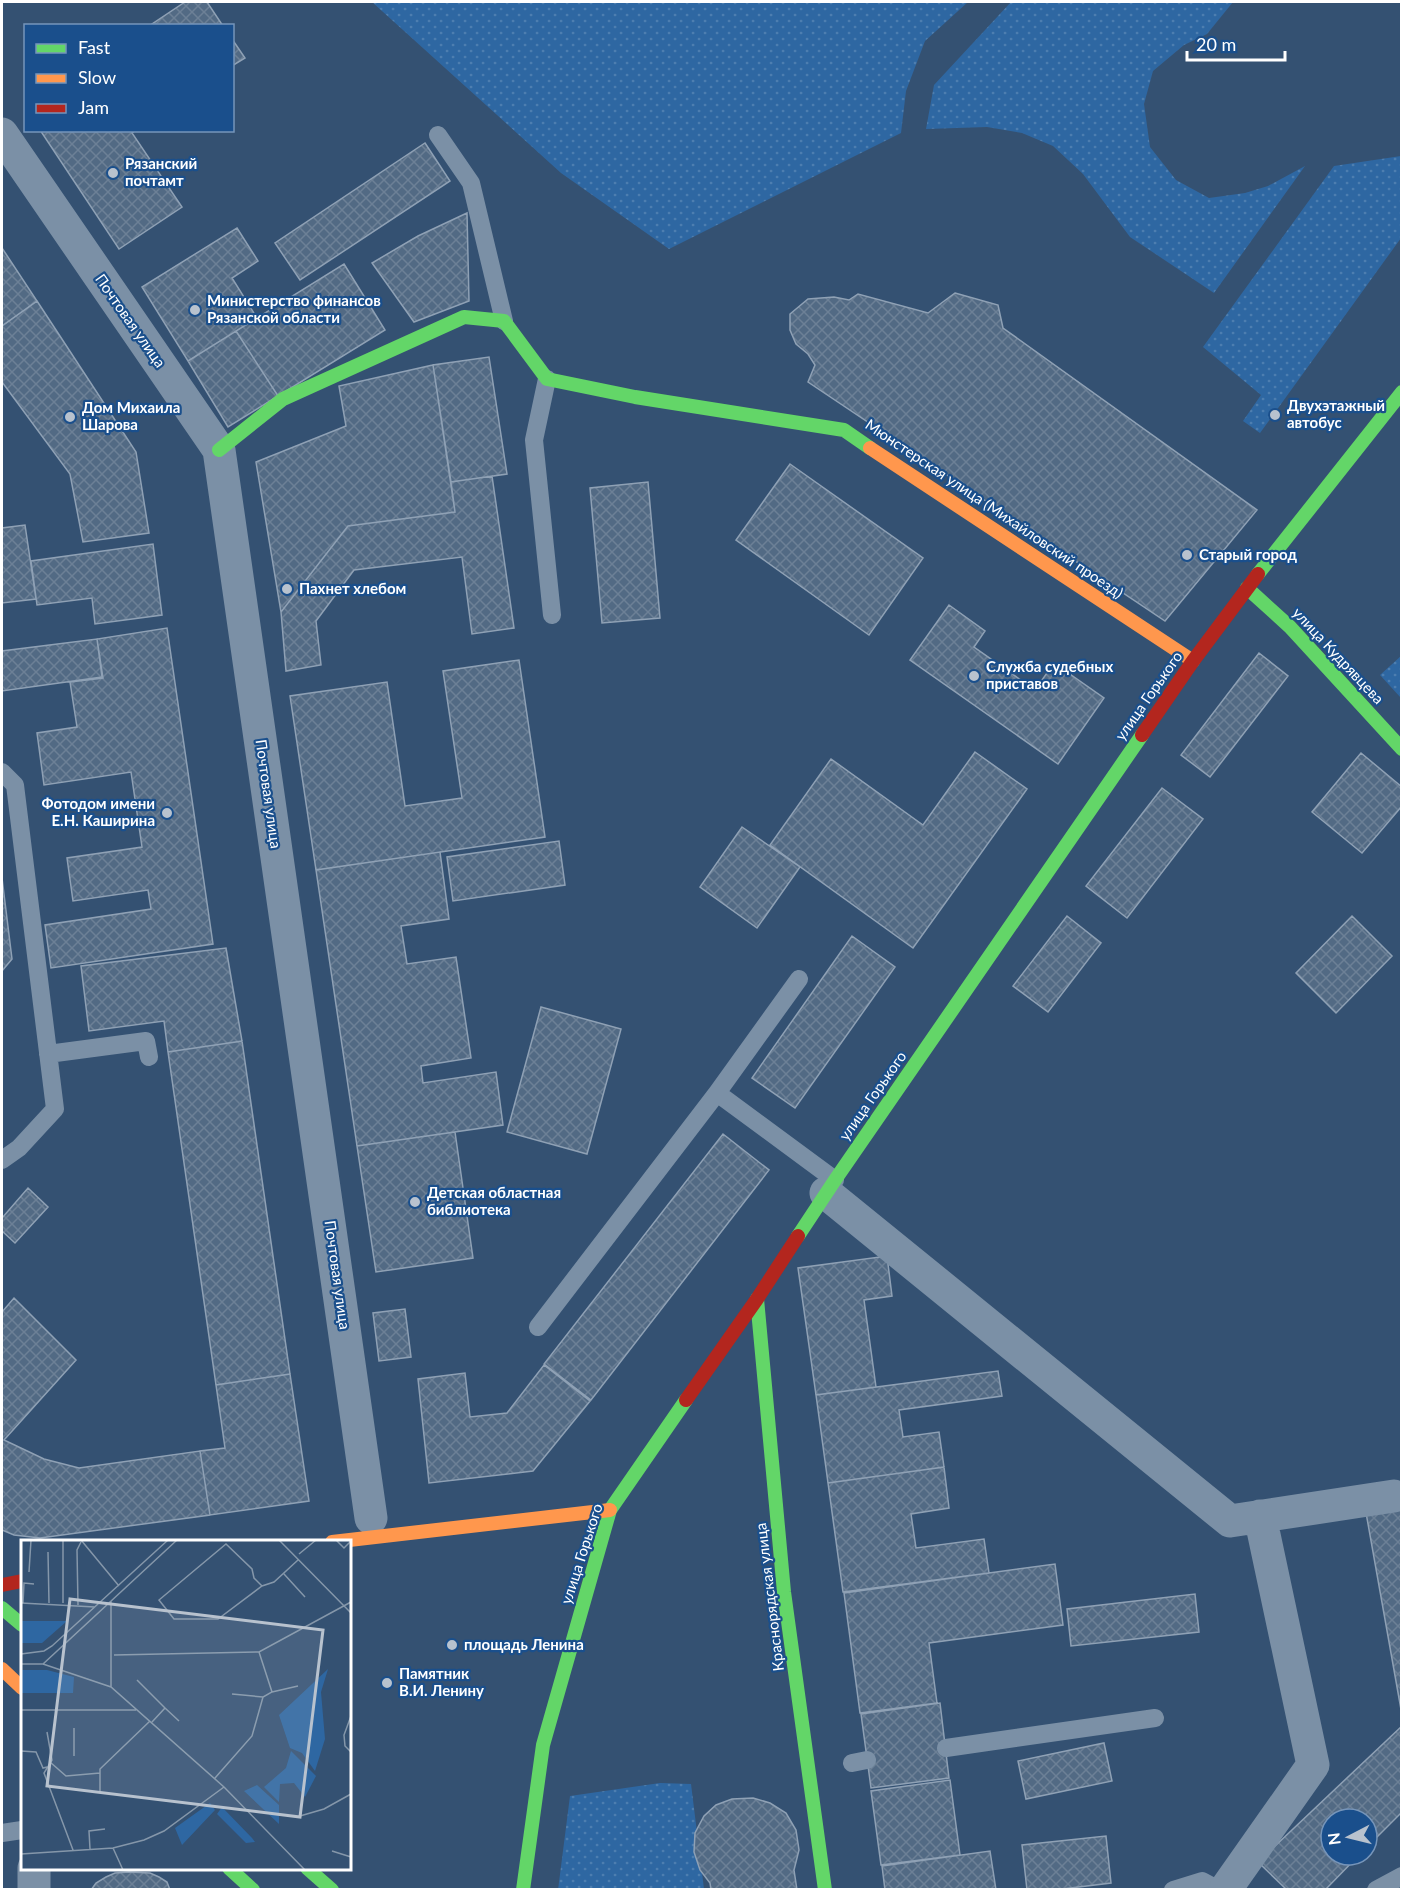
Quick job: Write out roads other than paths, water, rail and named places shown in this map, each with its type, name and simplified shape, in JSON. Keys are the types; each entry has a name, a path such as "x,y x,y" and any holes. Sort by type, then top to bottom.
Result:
{"street":[{"name":"Почтовая улица","path":"2,134 219,450 371,1518"},
{"path":"219,450 283,399 464,317 504,321 547,379"},
{"name":"Мюнстерская улица (Михайловский проезд)","path":"547,379 635,397 844,430 1193,661"},
{"name":"улица Горького","path":"523,1890 543,1745 610,1510 1193,661 1247,588 1401,392"},
{"name":"улица Кудрявцева","path":"1247,588 1290,627 1401,749"},
{"path":"831,1186 1230,1521 1394,1496"},
{"name":"Краснорядская улица","path":"757,1299 784,1592 825,1890"},
{"path":"349,1540 610,1510"},
{"path":"1225,1890 1313,1765 1260,1516"},
{"path":"2,1585 21,1581"},
{"path":"2,1608 21,1625"},
{"path":"2,1669 21,1687"},
{"path":"34,1870 34,1890"},
{"path":"230,1870 254,1890"},
{"path":"308,1870 332,1890"}],"lane":[{"path":"438,135 471,183 504,321"},
{"path":"547,379 534,440 552,615"},
{"path":"2,771 15,785 55,1108 19,1148 2,1160"},
{"path":"538,1328 717,1093 799,979"},
{"path":"48,1054 146,1041 149,1058"},
{"path":"717,1093 831,1186"},
{"path":"946,1748 1155,1718"},
{"path":"2,1833 21,1830"},
{"path":"1376,1890 1401,1876"},
{"path":"1173,1890 1202,1881 1219,1890"}],"place":[{"name":"Рязанский почтамт","path":"113,173"},
{"name":"Министерство финансов Рязанской области","path":"195,310"},
{"name":"Двухэтажный автобус","path":"1275,415"},
{"name":"Дом Михаила Шарова","path":"70,417"},
{"name":"Старый город","path":"1187,555"},
{"name":"Пахнет хлебом","path":"287,589"},
{"name":"Служба судебных приставов","path":"974,676"},
{"name":"Фотодом имени Е.Н. Каширина","path":"167,813"},
{"name":"Детская областная библиотека","path":"415,1202"},
{"name":"площадь Ленина","path":"452,1645"},
{"name":"Памятник В.И. Ленину","path":"387,1683"}]}
